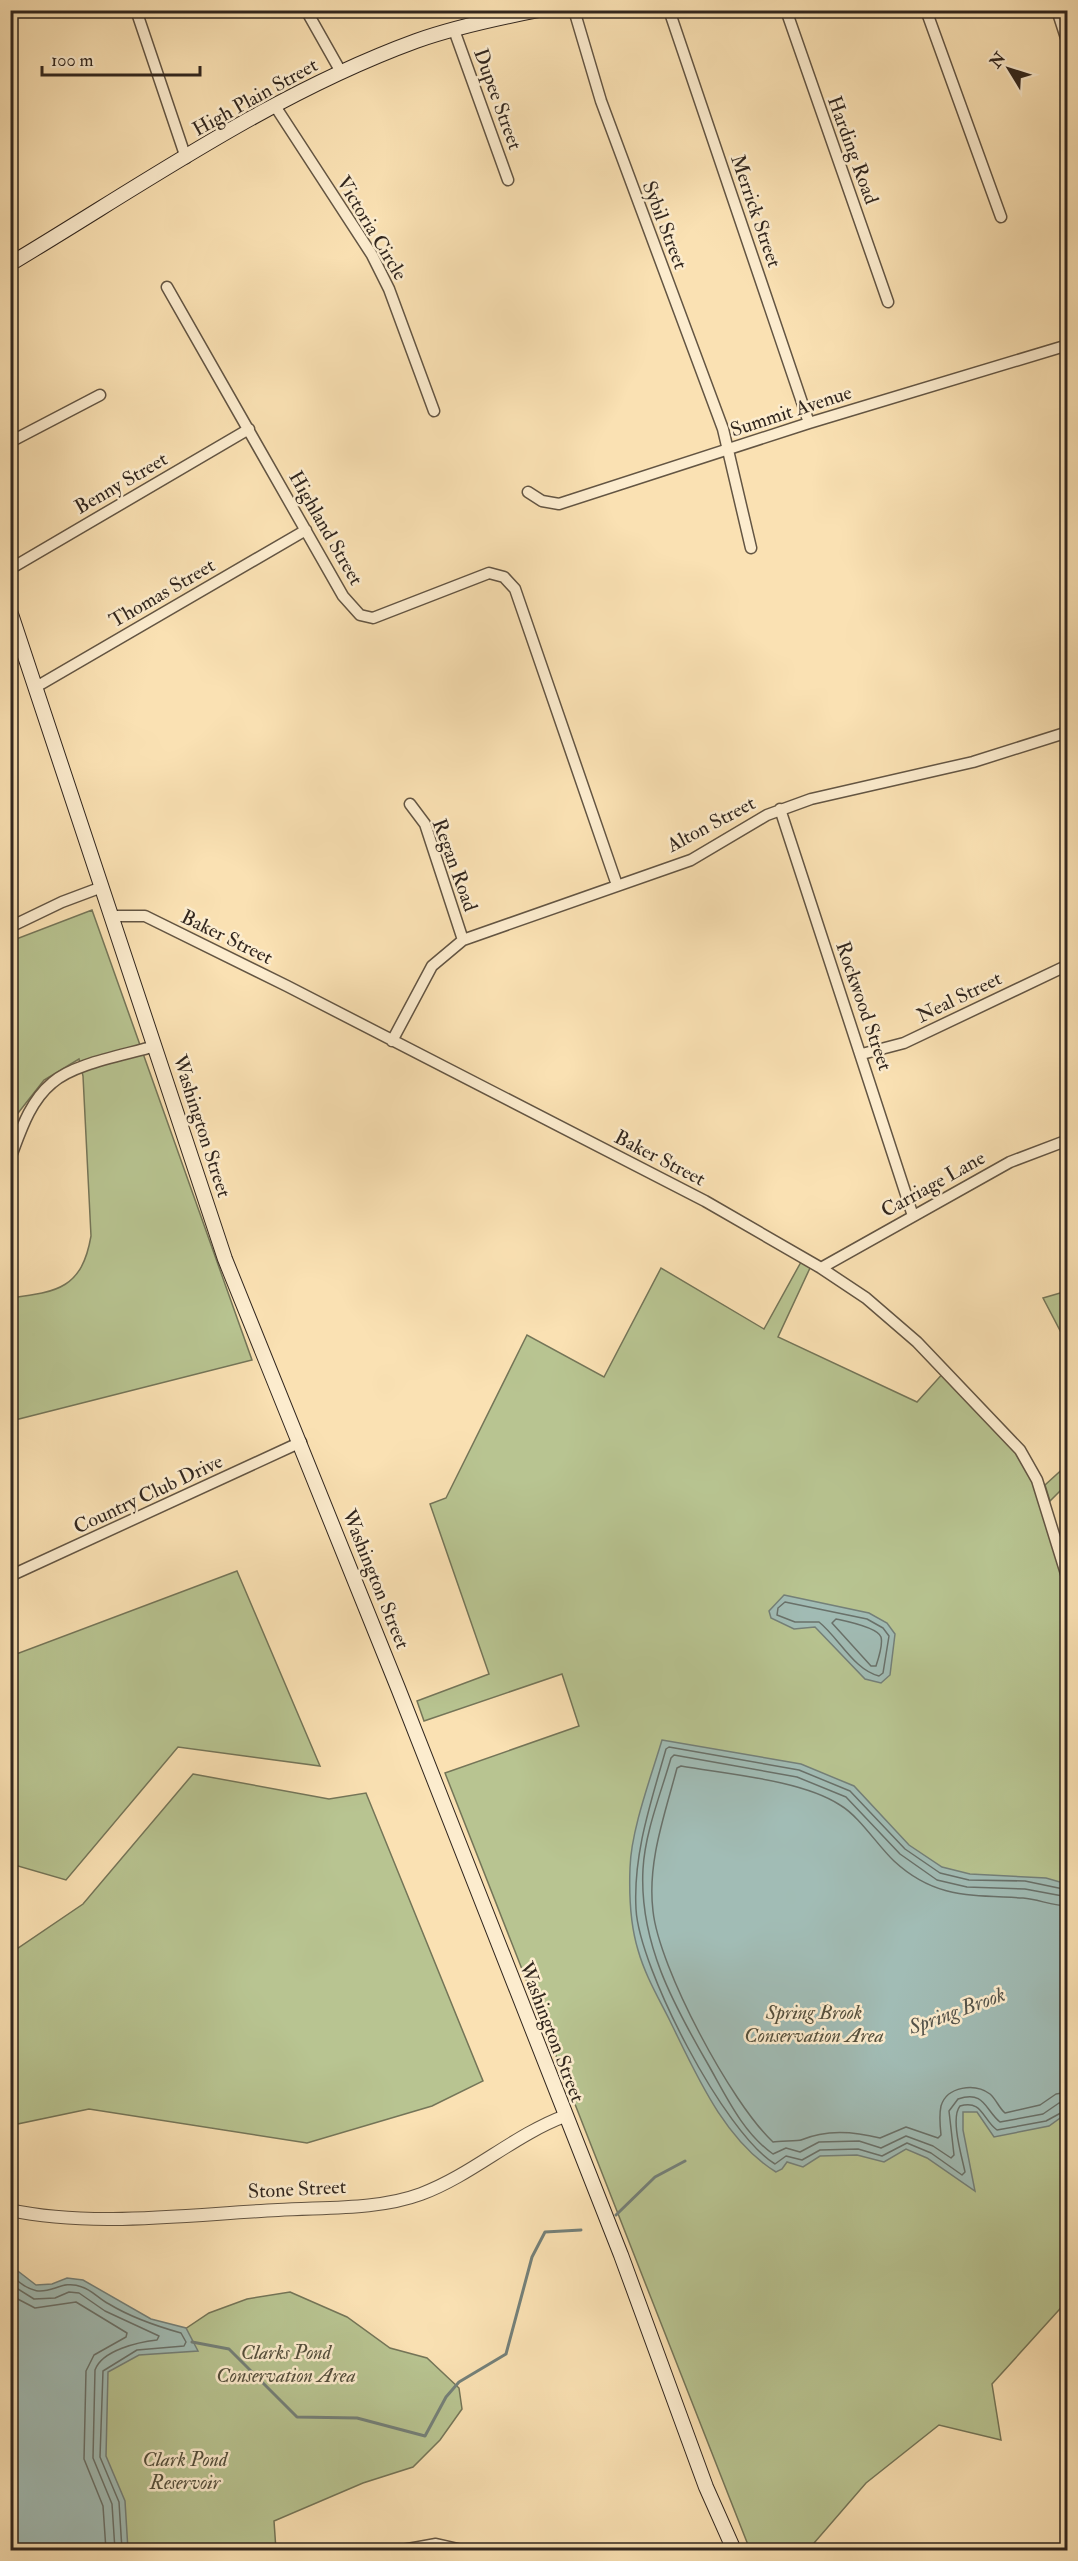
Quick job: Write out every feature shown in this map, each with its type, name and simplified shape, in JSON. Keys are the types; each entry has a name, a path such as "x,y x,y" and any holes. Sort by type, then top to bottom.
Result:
{"main road":[{"name":"High Plain Street","path":"10,264 275,106 341,72 418,40 539,10"},
{"name":"Washington Street","path":"10,611 225,1259 301,1443 621,2255 706,2487 734,2550"}],"street":[{"path":"136,10 186,158"},
{"path":"306,10 341,72"},
{"name":"Sybil Street","path":"574,10 601,101 723,429 752,548"},
{"name":"Merrick Street","path":"669,10 809,423"},
{"name":"Harding Road","path":"786,10 888,302"},
{"path":"926,10 1001,217"},
{"path":"1057,10 1068,44"},
{"name":"Dupee Street","path":"454,30 508,180"},
{"name":"Victoria Circle","path":"275,106 372,255 389,289 434,411"},
{"name":"Highland Street","path":"167,287 346,601 369,619 489,573 510,582 515,589 617,885"},
{"name":"Summit Avenue","path":"528,492 542,501 558,504 809,423 1068,345"},
{"path":"10,442 100,395"},
{"name":"Benny Street","path":"10,569 249,429"},
{"name":"Thomas Street","path":"36,687 306,530"},
{"name":"Alton Street","path":"392,1041 432,966 463,940 691,860 780,809 811,799 973,762 1068,732"},
{"name":"Regan Road","path":"410,804 425,824 463,940"},
{"name":"Rockwood Street","path":"780,809 862,1054 913,1216"},
{"path":"10,927 62,902 102,887"},
{"name":"Baker Street","path":"111,916 145,916 695,1196 821,1268 866,1298 900,1325 1020,1450 1037,1480 1068,1580"},
{"name":"Neal Street","path":"862,1054 904,1043 1068,964"},
{"path":"10,1160 31,1109 52,1083 77,1069 155,1046"},
{"name":"Carriage Lane","path":"821,1268 1010,1162 1068,1140"},
{"name":"Country Club Drive","path":"10,1576 301,1443"},
{"name":"Stone Street","path":"10,2210 34,2215 67,2217 134,2217 387,2202 434,2188 536,2127 565,2116"},
{"path":"402,2550 436,2544 462,2550"}],"green space":[{"path":"92,910 252,1360 11,1421 11,1298 42,1293 65,1284 81,1267 91,1236 83,1076 79,1059 44,1080 11,1122 11,941"},
{"name":"Spring Brook Conservation Area","path":"801,1262 810,1268 778,1337 917,1402 945,1371 1029,1465 1067,1580 1068,2300 992,2384 1001,2440 939,2425 866,2483 808,2550 750,2550 445,1773 579,1726 562,1674 424,1721 417,1701 489,1674 430,1504 446,1498 527,1335 604,1377 661,1268 764,1329"},
{"path":"1067,1291 1067,1334 1064,1338 1043,1298"},
{"path":"1067,1465 1067,1484 1050,1501 1045,1485"},
{"path":"237,1571 320,1766 178,1747 66,1880 11,1864 11,1656"},
{"path":"193,1774 329,1799 366,1793 483,2081 432,2106 307,2143 89,2109 13,2125 11,2129 11,1953 83,1904"},
{"name":"Clark Pond Reservoir","path":"290,2292 347,2317 390,2348 427,2358 459,2388 462,2409 440,2440 413,2467 363,2483 274,2521 276,2550 98,2550 105,2337 176,2335 209,2313 247,2299"}],"water":[{"path":"784,1595 869,1613 887,1623 895,1634 890,1675 881,1683 865,1679 815,1627 794,1629 771,1618 769,1611"},
{"path":"662,1740 801,1764 854,1786 909,1845 942,1867 970,1874 1046,1878 1067,1884 1067,2113 1049,2126 994,2137 977,2112 963,2112 963,2130 975,2191 927,2158 906,2149 884,2162 857,2155 820,2156 803,2167 787,2162 782,2169 776,2172 758,2158 726,2124 701,2084 648,1977 635,1940 630,1899 631,1853 642,1804"},
{"name":"Clarks Pond Conservation Area","path":"10,2265 36,2285 52,2284 67,2278 83,2280 151,2319 186,2328 198,2351 139,2355 108,2372 106,2456 125,2501 128,2550 11,2550"}],"waterway":[{"name":"Spring Brook","path":"616,2215 655,2177 685,2161"},
{"name":"Spring Brook","path":"192,2342 229,2349 297,2417 357,2418 425,2436 446,2397 459,2382 506,2354 532,2257 545,2232 581,2230"}]}
